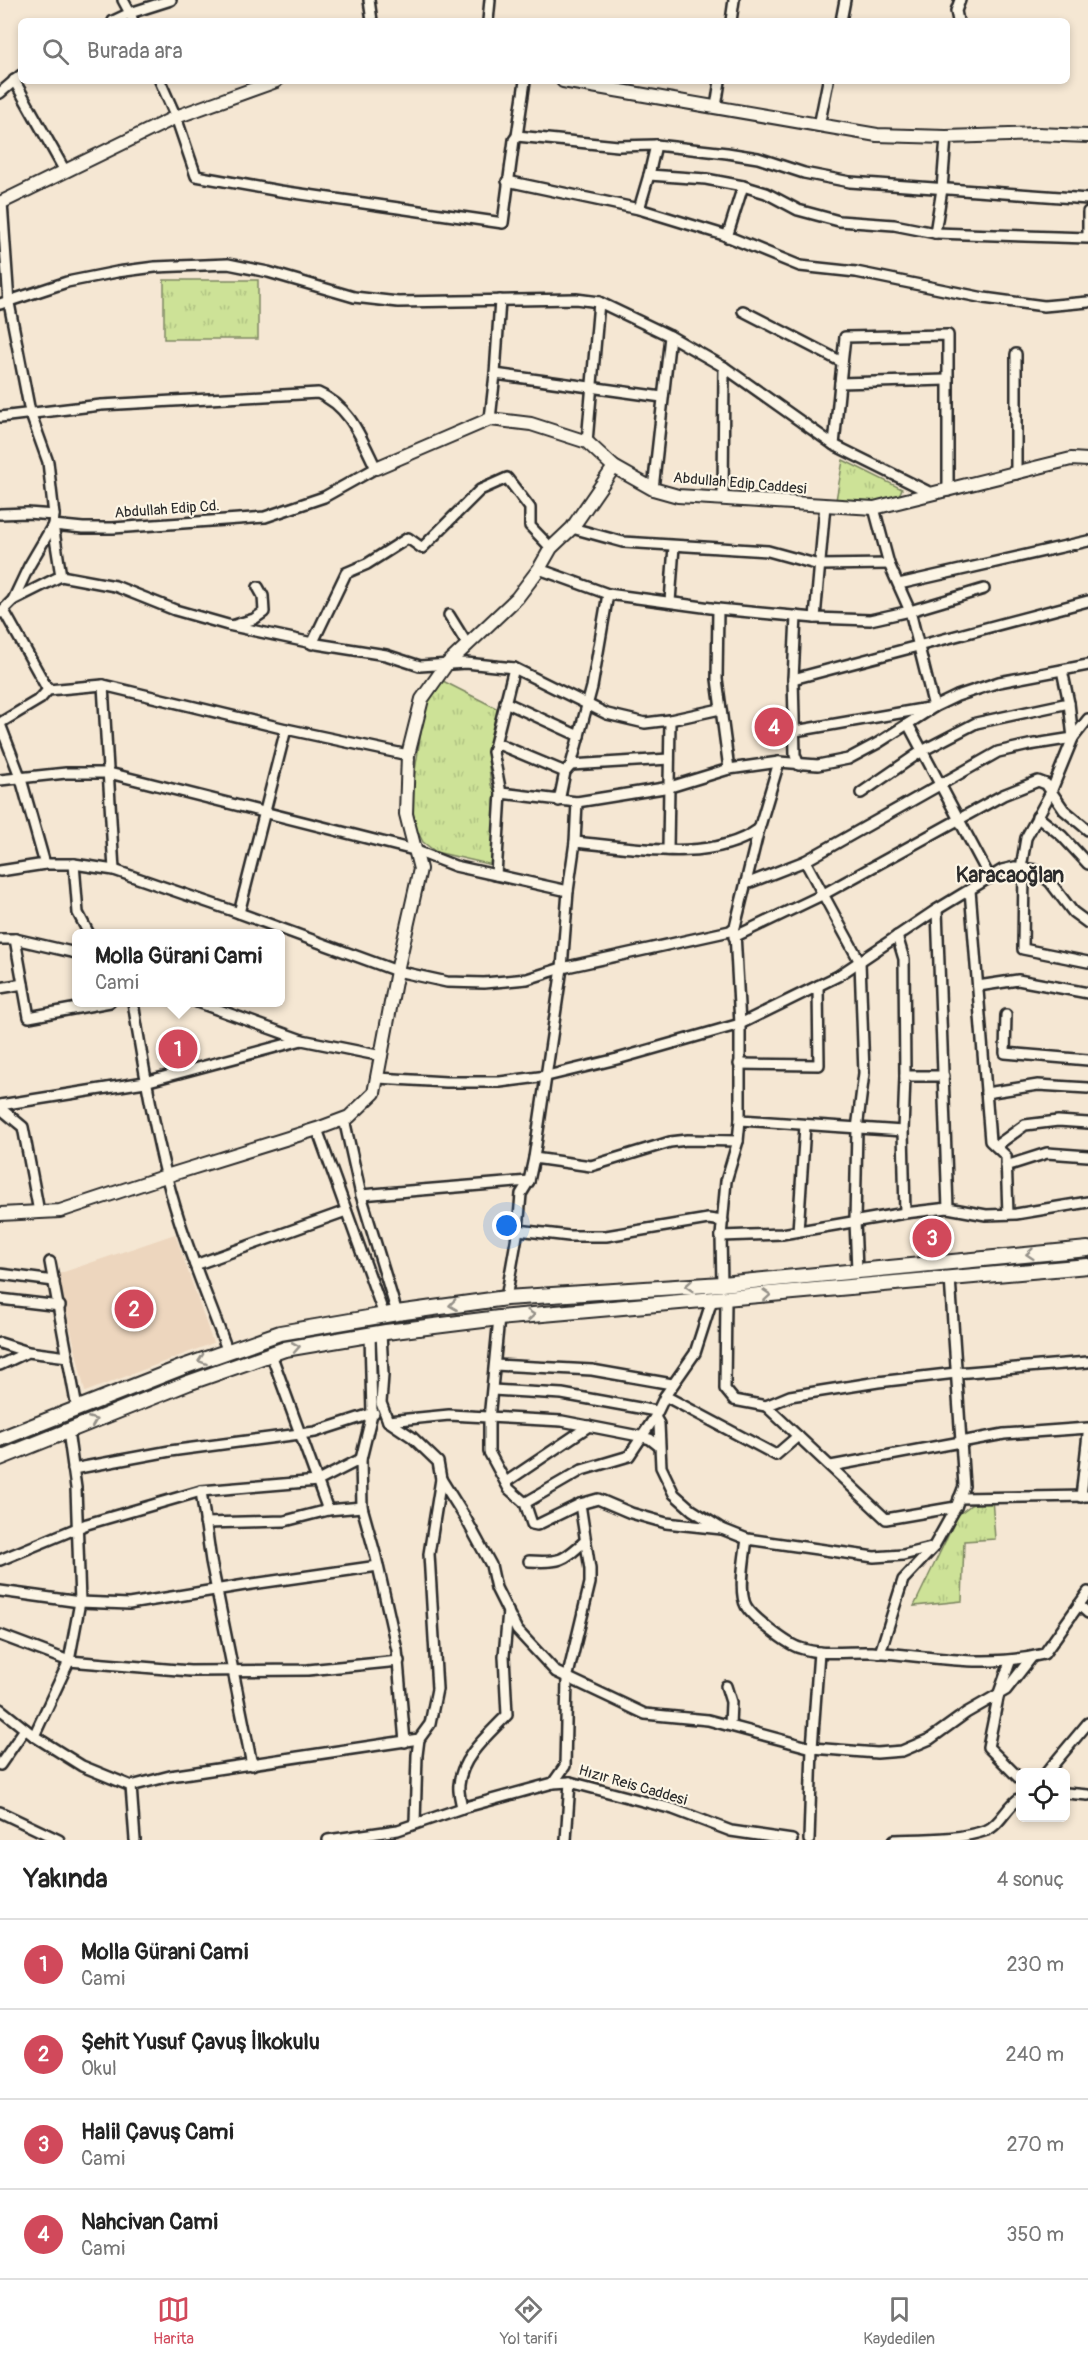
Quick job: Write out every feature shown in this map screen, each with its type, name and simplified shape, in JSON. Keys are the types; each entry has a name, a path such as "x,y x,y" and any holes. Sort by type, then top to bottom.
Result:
{"main road":[{"path":"0,1439 280,1333 390,1314 506,1298 722,1284 1088,1249"},
{"path":"0,1458 189,1383 285,1349 376,1333 499,1318 1088,1266"}],"street":[{"path":"123,0 132,17 171,0"},
{"path":"369,0 372,18"},
{"path":"488,18 490,0"},
{"path":"731,18 734,0"},
{"path":"841,18 844,0"},
{"path":"957,18 956,11 960,0"},
{"path":"0,93 18,77"},
{"path":"22,84 65,171"},
{"path":"161,84 176,117 196,176 280,191 503,224 507,181 514,140 517,136 525,84"},
{"path":"61,576 53,525 48,462 30,412 4,304 1,202 176,117 268,84"},
{"path":"581,84 877,135 1088,136"},
{"path":"716,107 720,84"},
{"path":"819,126 827,84"},
{"path":"517,136 618,146 656,145 727,153 850,182 1088,199"},
{"path":"935,233 942,189 946,137"},
{"path":"639,209 656,145"},
{"path":"649,174 706,179 743,186 766,194 798,210 839,221 894,225 935,233 1088,238 1088,216"},
{"path":"507,181 639,209 727,237 800,266 856,272 984,298 1044,306 1088,302"},
{"path":"727,237 743,186"},
{"path":"4,304 68,282 117,272 155,267 228,264 268,272 354,297 398,302 576,298 598,302 670,336 724,367 834,445 933,494"},
{"path":"0,417 30,412 318,393 333,399 351,419 376,468 490,419 500,300"},
{"path":"587,441 598,302"},
{"path":"743,311 842,362"},
{"path":"834,445 845,337 948,335 948,491"},
{"path":"653,489 670,336"},
{"path":"1016,354 1016,474"},
{"path":"723,499 724,367"},
{"path":"495,374 662,397"},
{"path":"840,383 947,380"},
{"name":"Abdullah Edip Caddesi","path":"490,419 531,424 587,441 615,466 653,489 678,496 874,508 1071,459 1088,460"},
{"path":"0,1214 60,1211 316,1129 349,1117 374,1094 420,869 406,814 408,755 422,699 446,665 517,598 551,549 572,528 615,466"},
{"name":"Abdullah Edip Cd.","path":"53,525 113,528 266,517 324,497 376,468"},
{"path":"312,644 346,573 367,564 408,538 422,548 480,490 507,478 530,508 530,526 551,549"},
{"path":"814,618 825,505"},
{"path":"874,508 889,564 910,611 934,707"},
{"path":"0,514 54,515"},
{"path":"48,690 2,612 13,600 29,566 53,525"},
{"path":"572,528 623,542 768,551 819,565 889,564"},
{"path":"899,584 1088,541"},
{"path":"670,602 674,546"},
{"path":"539,569 608,594 718,609 814,618 870,620 910,611 984,589"},
{"path":"13,600 61,576 115,586 175,610 233,626 312,644 386,655 420,666 465,663 514,668 607,714 645,723 720,709"},
{"path":"233,626 254,619 264,612 263,596 258,587"},
{"path":"559,801 592,687 608,594"},
{"path":"793,679 1088,601"},
{"path":"718,609 717,679 729,769"},
{"path":"449,615 467,644"},
{"path":"796,616 793,679 795,755 799,765"},
{"path":"501,793 576,802 670,788 729,769 779,762 818,765 848,759 878,743 934,707 957,696 999,682 1088,665"},
{"path":"496,875 501,793 493,752 506,708 505,702 514,668"},
{"path":"1062,670 1073,738"},
{"path":"103,685 114,870"},
{"path":"45,864 21,779 0,723 40,699 48,690 103,685 286,729 408,755"},
{"path":"505,702 579,736"},
{"path":"861,793 922,751 976,723 1069,703"},
{"path":"795,731 934,707"},
{"path":"1088,719 1073,738 1051,792 1026,838 1022,868 1023,949 1088,962"},
{"path":"668,850 670,720"},
{"path":"908,724 990,878"},
{"path":"239,913 286,729"},
{"path":"746,884 805,861 998,752 1029,744 1073,738"},
{"path":"496,742 568,768 669,759"},
{"path":"722,1284 721,1236 726,1181 738,1141 740,1120 740,1024 735,932 759,829 779,762"},
{"path":"0,780 66,773 109,772 414,850 454,866 568,891"},
{"path":"285,930 398,971 447,982 484,983 527,979 562,968 639,953 730,931 735,932 822,895 1003,795 1038,781 1046,784 1064,810 1088,830"},
{"path":"506,1298 518,1230 521,1194 529,1181 547,1076 562,968 568,891 575,842 576,802"},
{"path":"1036,816 1062,836 1088,864"},
{"path":"575,842 668,850 713,849 759,829"},
{"path":"805,861 860,962 864,1073 857,1129 855,1221 857,1270"},
{"path":"0,871 45,864 74,864 114,870 283,929"},
{"path":"74,864 78,913 87,929"},
{"path":"378,1078 500,1082 547,1076 740,1024 818,986 860,962 1002,870 1022,868 1035,870 1050,882 1073,912 1088,923"},
{"path":"970,890 990,1141 1006,1156 1008,1214"},
{"path":"937,910 948,1208"},
{"path":"897,936 904,959 905,1213"},
{"path":"0,939 15,939 72,952"},
{"path":"15,939 29,1017 83,1007"},
{"path":"978,986 1018,980 1088,993"},
{"path":"0,988 23,984"},
{"path":"740,1064 819,1065 818,986"},
{"path":"134,1007 146,1082 166,1176 195,1265 228,1352"},
{"path":"212,1007 302,1040 382,1056"},
{"path":"1006,1015 1005,1053 1088,1060"},
{"path":"0,1106 146,1082 302,1040"},
{"path":"905,1076 944,1076"},
{"path":"986,1093 1038,1085 1088,1088"},
{"path":"0,1106 23,1127 39,1212"},
{"path":"344,1119 390,1314"},
{"path":"740,1120 903,1131"},
{"path":"996,1146 1025,1125 1058,1121 1088,1123"},
{"path":"798,1231 805,1126"},
{"path":"316,1129 346,1211 390,1314"},
{"path":"534,1158 591,1166 670,1142 738,1141"},
{"path":"1006,1166 1047,1153 1088,1156"},
{"path":"361,1195 529,1181"},
{"path":"721,1236 782,1234 948,1208 986,1215 1088,1202"},
{"path":"195,1265 346,1211"},
{"path":"518,1230 569,1236 606,1236 708,1219 723,1221"},
{"path":"50,1262 60,1306 77,1408"},
{"path":"0,1274 54,1281"},
{"path":"880,1653 903,1580 933,1548 964,1486 950,1278"},
{"path":"0,1299 60,1306"},
{"path":"525,1503 582,1470 629,1456 672,1384 699,1345 719,1299"},
{"path":"719,1299 725,1389 734,1400 766,1406 886,1520 957,1502 1084,1496 1088,1434"},
{"path":"499,1318 489,1419 489,1452 509,1489 525,1503 532,1524 537,1525 580,1504 598,1499 666,1523 722,1529"},
{"path":"376,1333 383,1375 381,1402 388,1421 412,1437 438,1462 441,1479 491,1565 496,1588 517,1630 556,1672 567,1679 645,1714 708,1720 812,1748 877,1753 902,1751 930,1739 966,1713 1006,1690 1031,1658"},
{"path":"376,1333 372,1414 361,1460 362,1507 399,1661 405,1742"},
{"path":"0,1343 28,1353 68,1357"},
{"path":"0,1365 28,1353"},
{"path":"271,1354 328,1510"},
{"path":"766,1406 790,1396 956,1373 1088,1362"},
{"path":"495,1365 592,1370 672,1384"},
{"path":"493,1390 562,1394 656,1414"},
{"path":"665,1396 776,1455 798,1436"},
{"path":"73,1469 170,1452 315,1432 384,1410"},
{"path":"656,1414 659,1424 661,1467 674,1494 692,1510 722,1529 747,1539 874,1557 903,1555 933,1548"},
{"path":"388,1421 449,1415 489,1419 562,1421 650,1439 659,1446"},
{"path":"506,1482 589,1426"},
{"path":"831,1466 1004,1434 1088,1428"},
{"path":"34,1736 69,1661 80,1602 79,1528 68,1431"},
{"path":"0,1560 79,1528 201,1491 318,1481 361,1460"},
{"path":"415,1823 419,1739 429,1724 437,1689 429,1554 434,1509 441,1479"},
{"path":"201,1491 216,1590 252,1765"},
{"path":"553,1783 565,1766 567,1679 590,1583 580,1504"},
{"path":"206,1523 285,1521 328,1510 362,1507"},
{"path":"747,1539 742,1578 746,1606 787,1642 800,1649 819,1652 880,1653 960,1661 1010,1662 1031,1658 1044,1654 1088,1592"},
{"path":"529,1561 564,1560 585,1541"},
{"path":"0,1591 80,1602 129,1604 378,1566"},
{"path":"1079,1605 1088,1613"},
{"path":"462,1808 458,1785 464,1767 477,1746 507,1715 504,1656 508,1611"},
{"path":"0,1635 69,1661 190,1671 308,1670 399,1661"},
{"path":"809,1840 812,1748 819,1652"},
{"path":"1010,1662 999,1694 988,1747 1016,1775"},
{"path":"726,1686 731,1702 730,1725"},
{"path":"0,1709 34,1736 82,1766 131,1786 170,1776 419,1739"},
{"path":"1051,1768 1088,1723"},
{"path":"0,1765 25,1729"},
{"path":"566,1840 570,1782"},
{"name":"Hızır Reis Caddesi","path":"328,1840 398,1830 462,1808 553,1783 570,1782 673,1809 731,1831 792,1840"},
{"path":"131,1786 135,1840"},
{"path":"1070,1794 1088,1796"},
{"path":"894,1840 951,1839 989,1835 1016,1801"},
{"path":"0,1812 59,1840"},
{"path":"398,1830 401,1840"}],"shaded area":[{"path":"175,1234 213,1343 85,1392 58,1274"}],"green space":[{"path":"164,280 258,280 258,339 164,339"},
{"path":"843,460 902,489 899,495 874,502 836,500"},
{"path":"441,680 498,709 488,758 491,785 500,798 497,866 436,852 423,842 414,824 412,790 426,700"},
{"path":"992,1498 995,1539 964,1541 962,1601 914,1606 958,1515 971,1505"}],"place":[{"name":"Nahcivan Cami","path":"774,727"},
{"name":"Molla Gürani Cami","path":"178,1049"},
{"name":"Halil Çavuş Cami","path":"932,1238"},
{"name":"Şehit Yusuf Çavuş İlkokulu","path":"134,1309"}],"district":[{"name":"Karacaoğlan","path":"1010,875"}]}
